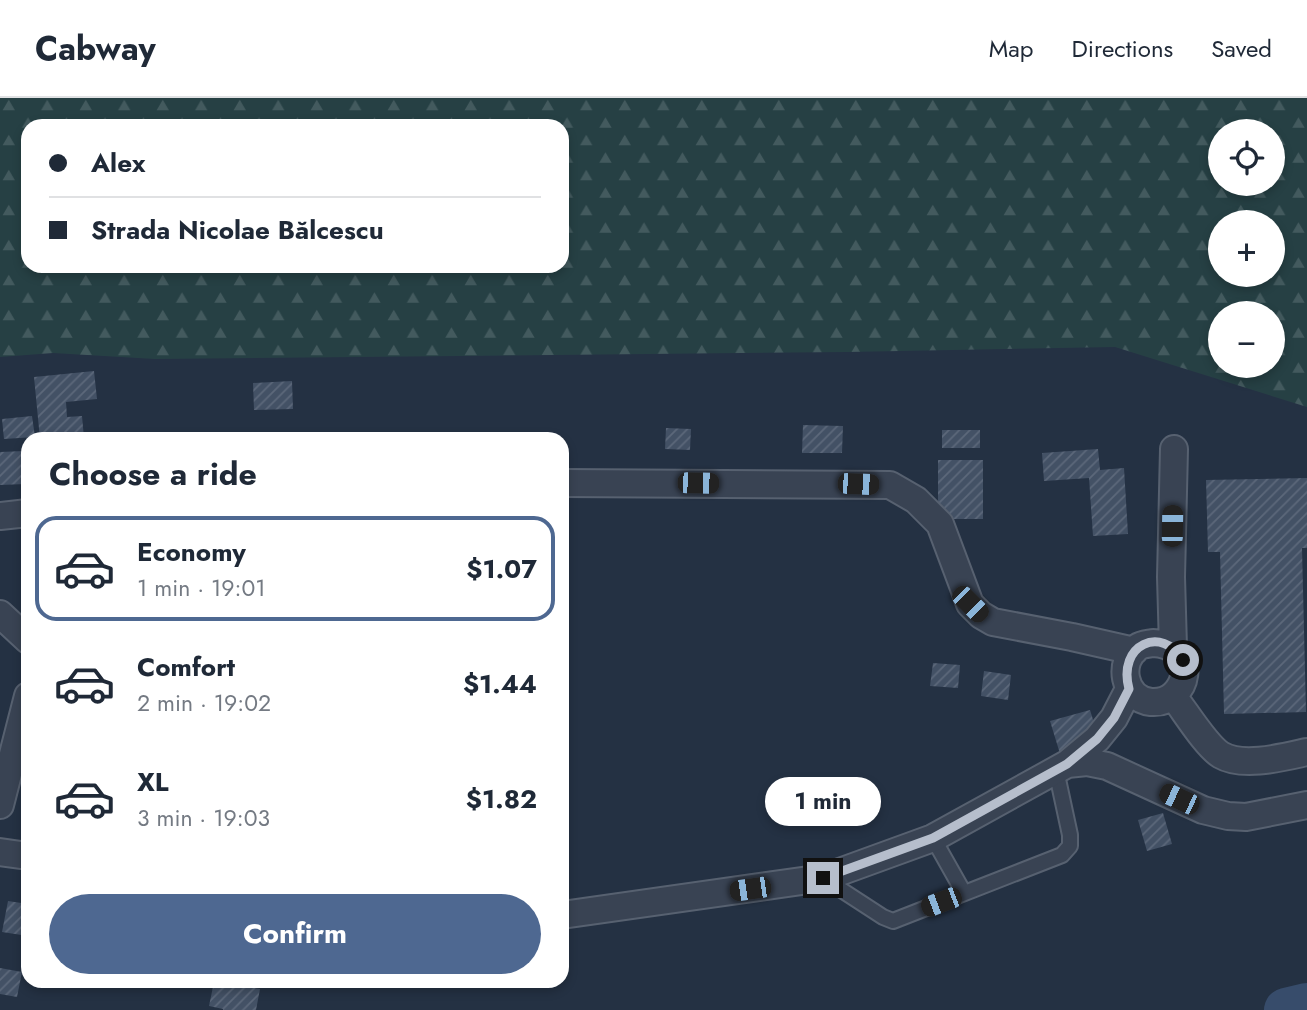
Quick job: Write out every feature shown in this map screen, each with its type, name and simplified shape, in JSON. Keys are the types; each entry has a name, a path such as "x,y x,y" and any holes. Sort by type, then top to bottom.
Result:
{"street":[{"path":"1173,647 1171,577 1174,449"},
{"path":"569,483 890,485 916,500 940,524 970,604 981,615 993,622 1134,650"},
{"path":"0,516 21,514"},
{"path":"0,614 21,634"},
{"path":"1161,643 1173,647 1185,666 1178,691 1160,701 1143,700 1129,689 1126,678 1128,659 1134,650 1145,644 1161,643"},
{"path":"569,914 823,878 933,838 1062,767 1097,739 1114,718 1129,689"},
{"path":"1173,696 1204,738 1222,755 1241,760 1264,760 1307,752"},
{"path":"0,805 21,723"},
{"path":"1062,767 1087,762 1107,766 1202,810 1228,816 1246,817 1307,806"},
{"path":"0,852 21,855"}],"lane":[{"path":"823,878 883,917 893,920 1062,855 1070,846 1070,835 1062,767"},
{"path":"933,838 964,893"}],"green space":[{"path":"0,98 1307,98 1307,407 1214,378 1285,378 1285,301 1208,301 1208,376 1115,347 155,359 53,353 0,357"}],"building":[{"path":"94,371 97,399 66,402 67,417 82,416 83,432 39,432 34,377"},
{"path":"292,381 293,409 254,410 253,383"},
{"path":"32,416 34,432 21,432 21,438 4,439 2,419"},
{"path":"803,425 843,426 842,453 802,453"},
{"path":"666,428 691,429 690,450 665,449"},
{"path":"942,430 980,430 980,448 942,448"},
{"path":"1098,449 1100,470 1124,468 1128,534 1093,536 1089,478 1044,481 1042,453"},
{"path":"21,451 21,484 0,485 0,452"},
{"path":"938,460 983,460 983,519 938,519"},
{"path":"1307,478 1307,548 1302,548 1306,712 1224,714 1220,552 1208,552 1206,480"},
{"path":"933,663 960,665 958,688 930,686"},
{"path":"984,671 1011,675 1008,700 981,696"},
{"path":"1090,710 1095,726 1061,757 1050,721"},
{"path":"1163,813 1172,844 1147,851 1138,820"},
{"path":"8,901 21,903 21,935 2,932"},
{"path":"0,968 21,972 17,997 0,994"},
{"path":"213,988 260,989 256,1010 223,1010 209,1006"}],"waterway":[{"path":"1286,1010 1307,1005"}],"route":[{"path":"823,878 933,838 1067,764 1097,739 1114,718 1129,689 1126,678 1128,659 1138,647 1161,643 1173,647 1183,660"}]}
